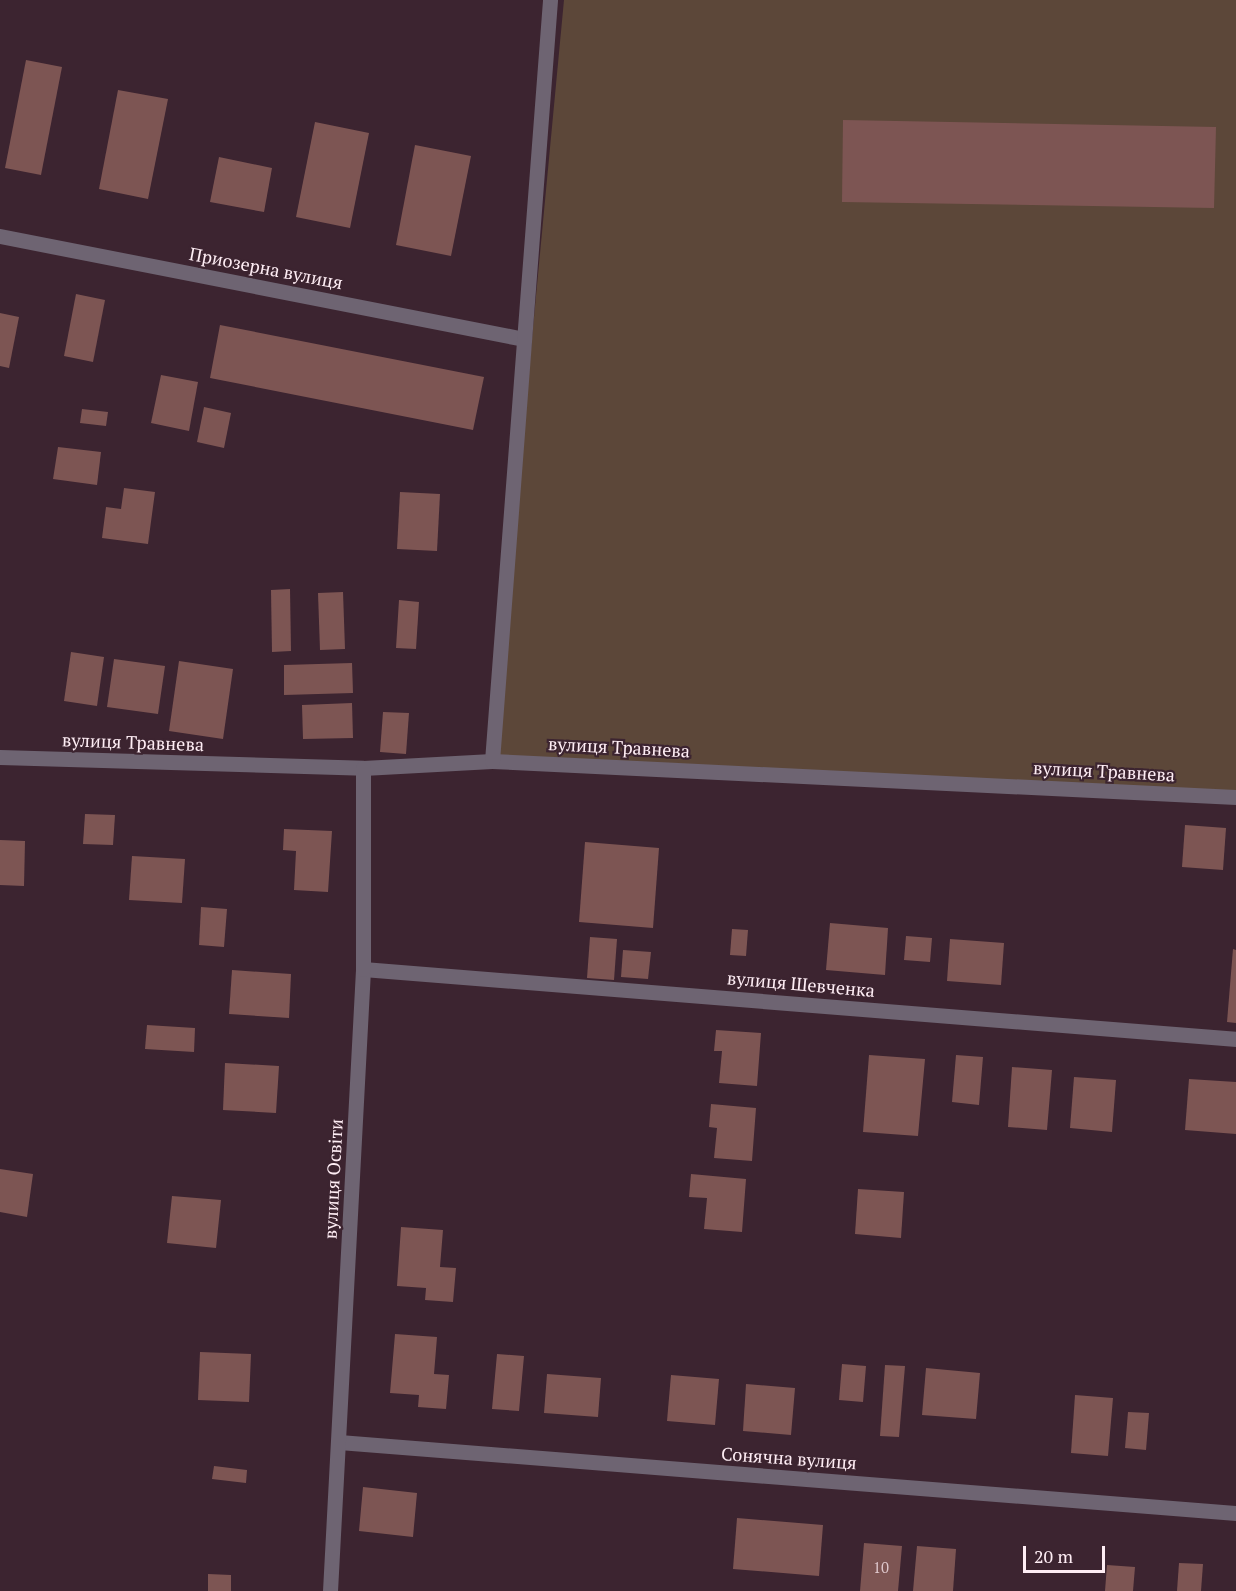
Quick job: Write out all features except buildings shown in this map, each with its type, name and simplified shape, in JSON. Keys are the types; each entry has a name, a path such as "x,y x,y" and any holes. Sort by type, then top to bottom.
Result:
{"street":[{"path":"492,761 550,0"},
{"name":"Приозерна вулиця","path":"0,236 524,339"},
{"name":"вулиця Травнева","path":"0,757 363,768 492,761 1236,796"},
{"name":"вулиця Освіти","path":"330,1591 363,969 363,768"},
{"name":"вулиця Шевченка","path":"363,969 1236,1039"},
{"name":"Сонячна вулиця","path":"339,1442 1236,1512"}],"shaded area":[{"path":"564,0 1236,0 1236,797 492,761"}]}
